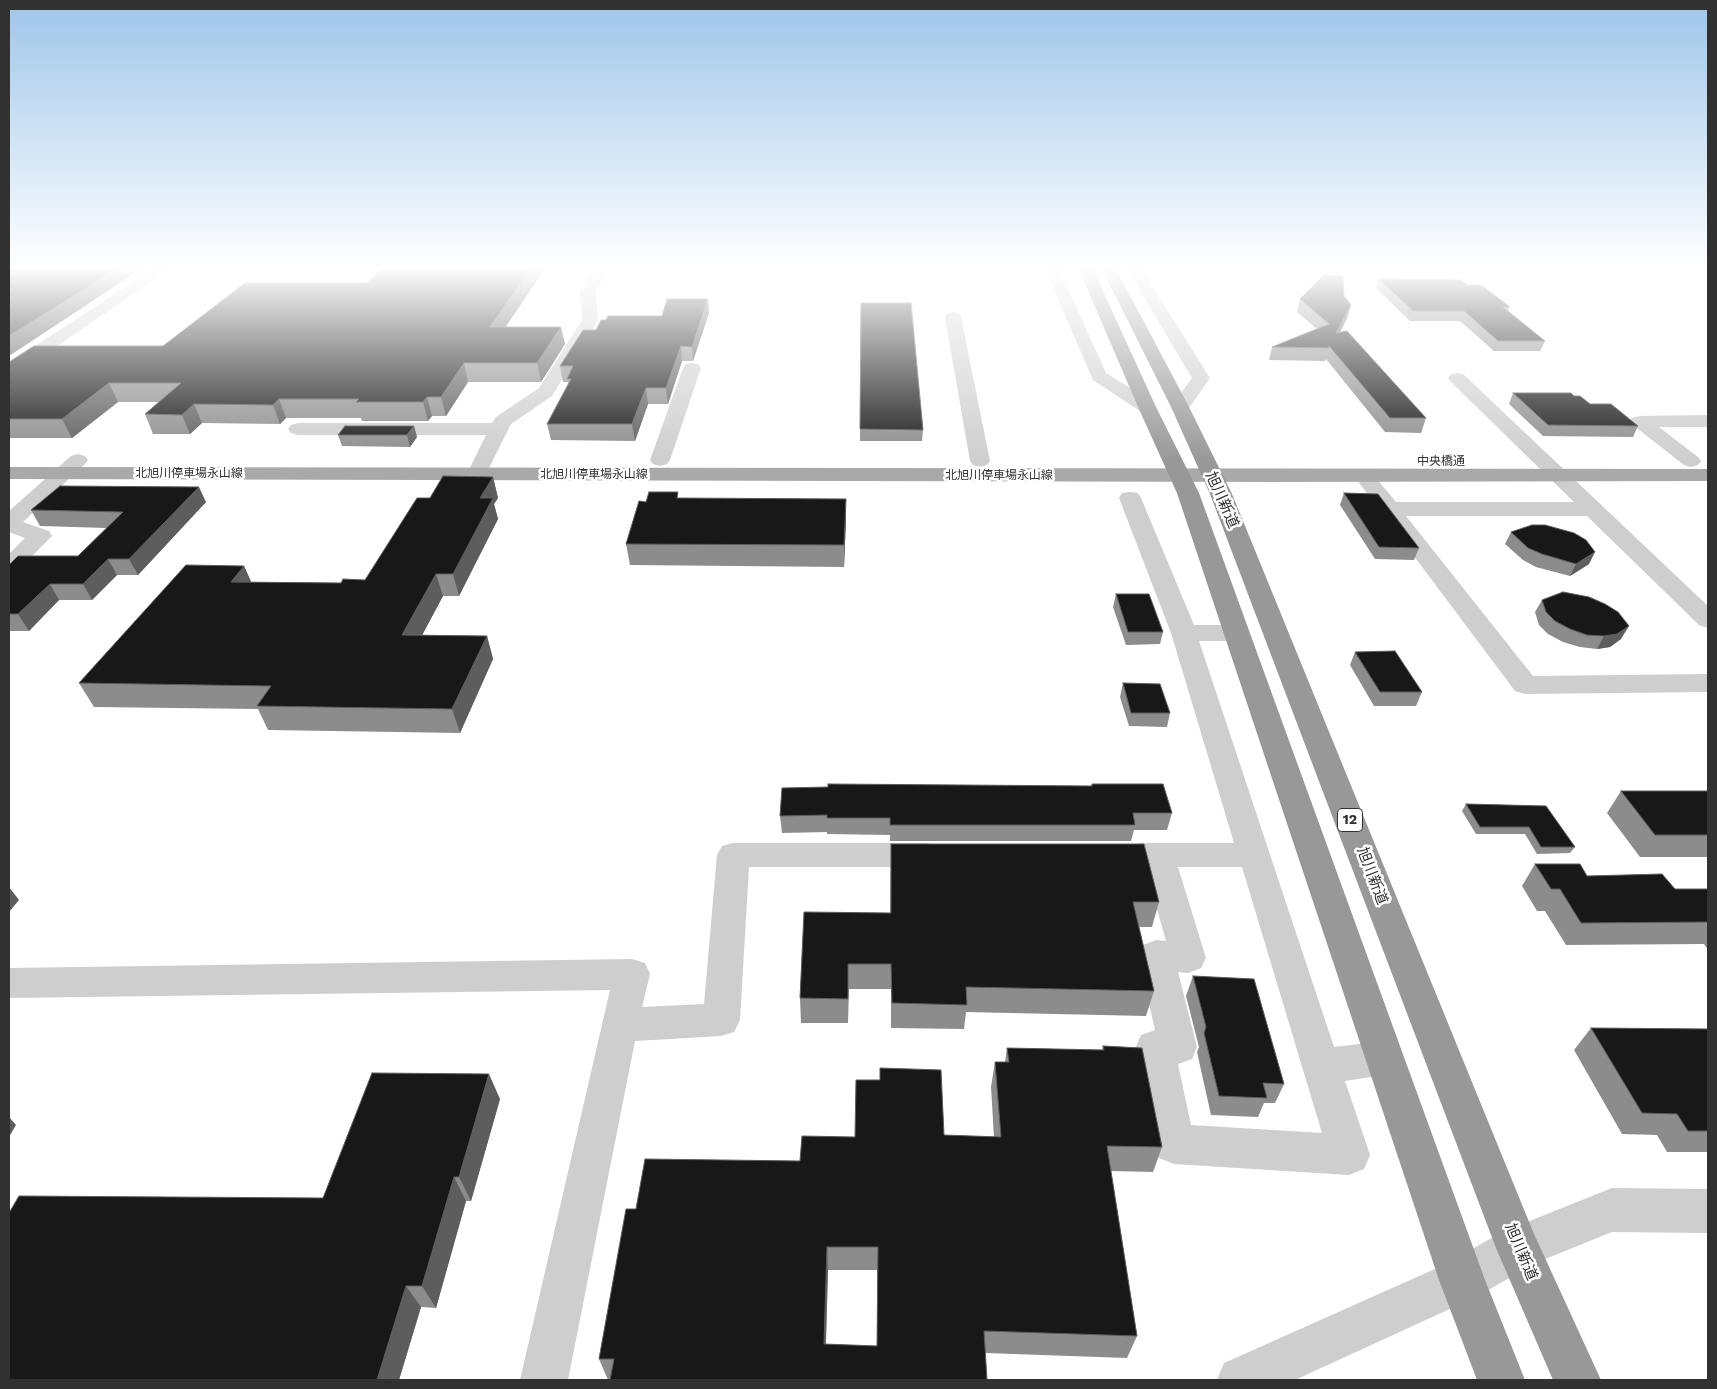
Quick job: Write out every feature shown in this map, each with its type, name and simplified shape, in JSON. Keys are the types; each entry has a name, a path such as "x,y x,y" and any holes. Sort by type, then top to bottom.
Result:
{"highway":[{"name":"旭川新道","path":"1114,332 1147,407 1193,468 1188,493 1462,1280 1502,1380"},
{"name":"旭川新道","path":"1141,332 1180,407 1193,468 1518,1248 1577,1380"}],"main road":[{"name":"北旭川停車場永山線","path":"9,460 71,466 1193,468"},
{"name":"北旭川停車場永山線","path":"480,467 660,460 823,468 980,461 1193,468"},
{"name":"中央橋通","path":"1193,468 1364,476 1699,461"},
{"name":"北旭川停車場永山線","path":"9,473 71,466"},
{"name":"中央橋通","path":"1193,468 1551,468 1708,475"}],"street":[{"path":"9,371 68,332"},
{"path":"480,467 503,421 546,392 583,332"},
{"path":"956,332 980,461"},
{"path":"1080,332 1099,376 1147,407"},
{"path":"1173,332 1201,378 1180,407"},
{"path":"660,460 692,368"},
{"path":"1457,378 1708,620"},
{"path":"1699,461 1639,422 1708,421"},
{"path":"298,429 499,428"},
{"path":"9,566 41,536 9,524 71,466"},
{"path":"1364,476 1525,685 1708,683"},
{"path":"1130,498 1184,633 1349,1155 1174,1144 1155,1047 1178,1047 1156,955 1188,958 1158,855"},
{"path":"1389,508 1594,510"},
{"path":"1184,633 1236,633"},
{"path":"619,1025 721,1020 733,855 960,855"},
{"path":"1109,855 1254,855"},
{"path":"9,983 632,974 619,1025 544,1380"},
{"path":"1320,1067 1384,1058"},
{"path":"1241,1380 1462,1280 1518,1248 1612,1210 1708,1210"}],"building":[{"path":"181,332 558,332 537,363 464,363 441,397 427,397 423,402 356,402 359,399 279,399 273,405 194,404 182,415 145,414 181,383 109,383 62,419 9,419 9,362 34,346 163,346"},
{"path":"582,332 697,332 692,347 681,346 666,388 646,388 632,424 547,424 571,379 567,379 573,366 560,366"},
{"path":"861,332 914,332 923,430 860,429"},
{"path":"1310,332 1348,332 1426,418 1390,418 1329,346 1329,348 1272,347"},
{"path":"1488,332 1534,332 1545,341 1498,341"},
{"path":"1513,393 1571,393 1574,396 1580,396 1590,404 1611,404 1638,426 1548,425"},
{"path":"345,426 414,426 407,435 338,435"},
{"path":"443,476 493,477 480,498 493,498 453,574 436,574 402,635 487,636 452,709 257,706 271,686 79,683 186,565 244,566 231,582 341,583 343,579 365,580 417,498 430,498"},
{"path":"60,486 199,487 129,559 108,559 83,584 50,584 18,614 9,614 9,565 18,556 78,556 123,512 31,510"},
{"path":"649,492 678,492 677,498 846,499 844,545 626,544 639,501 646,502"},
{"path":"1344,493 1378,494 1419,548 1379,547"},
{"path":"1532,525 1545,525 1574,533 1586,540 1595,552 1576,564 1528,548 1511,532"},
{"path":"1563,592 1589,597 1605,604 1618,612 1629,626 1617,634 1604,636 1587,635 1570,629 1555,621 1546,612 1542,600"},
{"path":"1116,594 1149,594 1163,632 1128,632"},
{"path":"1395,651 1422,692 1380,692 1355,652"},
{"path":"1123,683 1160,684 1170,713 1131,713"},
{"path":"828,784 1092,786 1092,784 1163,784 1172,813 1133,813 1135,825 890,825 890,818 827,818 827,815 780,816 782,788 828,787"},
{"path":"1621,791 1708,791 1708,835 1655,835"},
{"path":"1466,804 1546,806 1575,847 1541,847 1529,827 1480,827"},
{"path":"891,844 1144,844 1159,902 1133,902 1154,991 966,987 967,1005 892,1003 891,964 848,964 848,999 800,998 804,912 891,913"},
{"path":"1535,864 1580,864 1587,876 1662,874 1675,889 1708,889 1708,922 1581,923 1560,889 1551,889"},
{"path":"1193,976 1254,979 1284,1084 1263,1083 1267,1098 1219,1096 1204,1033 1206,1027"},
{"path":"1591,1028 1708,1029 1708,1131 1688,1131 1677,1114 1642,1113"},
{"path":"1103,1046 1142,1048 1162,1147 1107,1146 1137,1336 984,1331 987,1380 610,1380 614,1359 599,1359 626,1209 636,1209 645,1159 800,1161 802,1136 855,1137 856,1080 880,1080 880,1068 941,1070 944,1135 1001,1137 995,1062 1009,1062 1007,1048 1104,1050","holes":["827,1247 878,1247 877,1346 824,1344"]},
{"path":"372,1073 489,1074 459,1177 454,1177 422,1286 406,1286 377,1380 9,1380 9,1213 19,1196 323,1198"}]}
